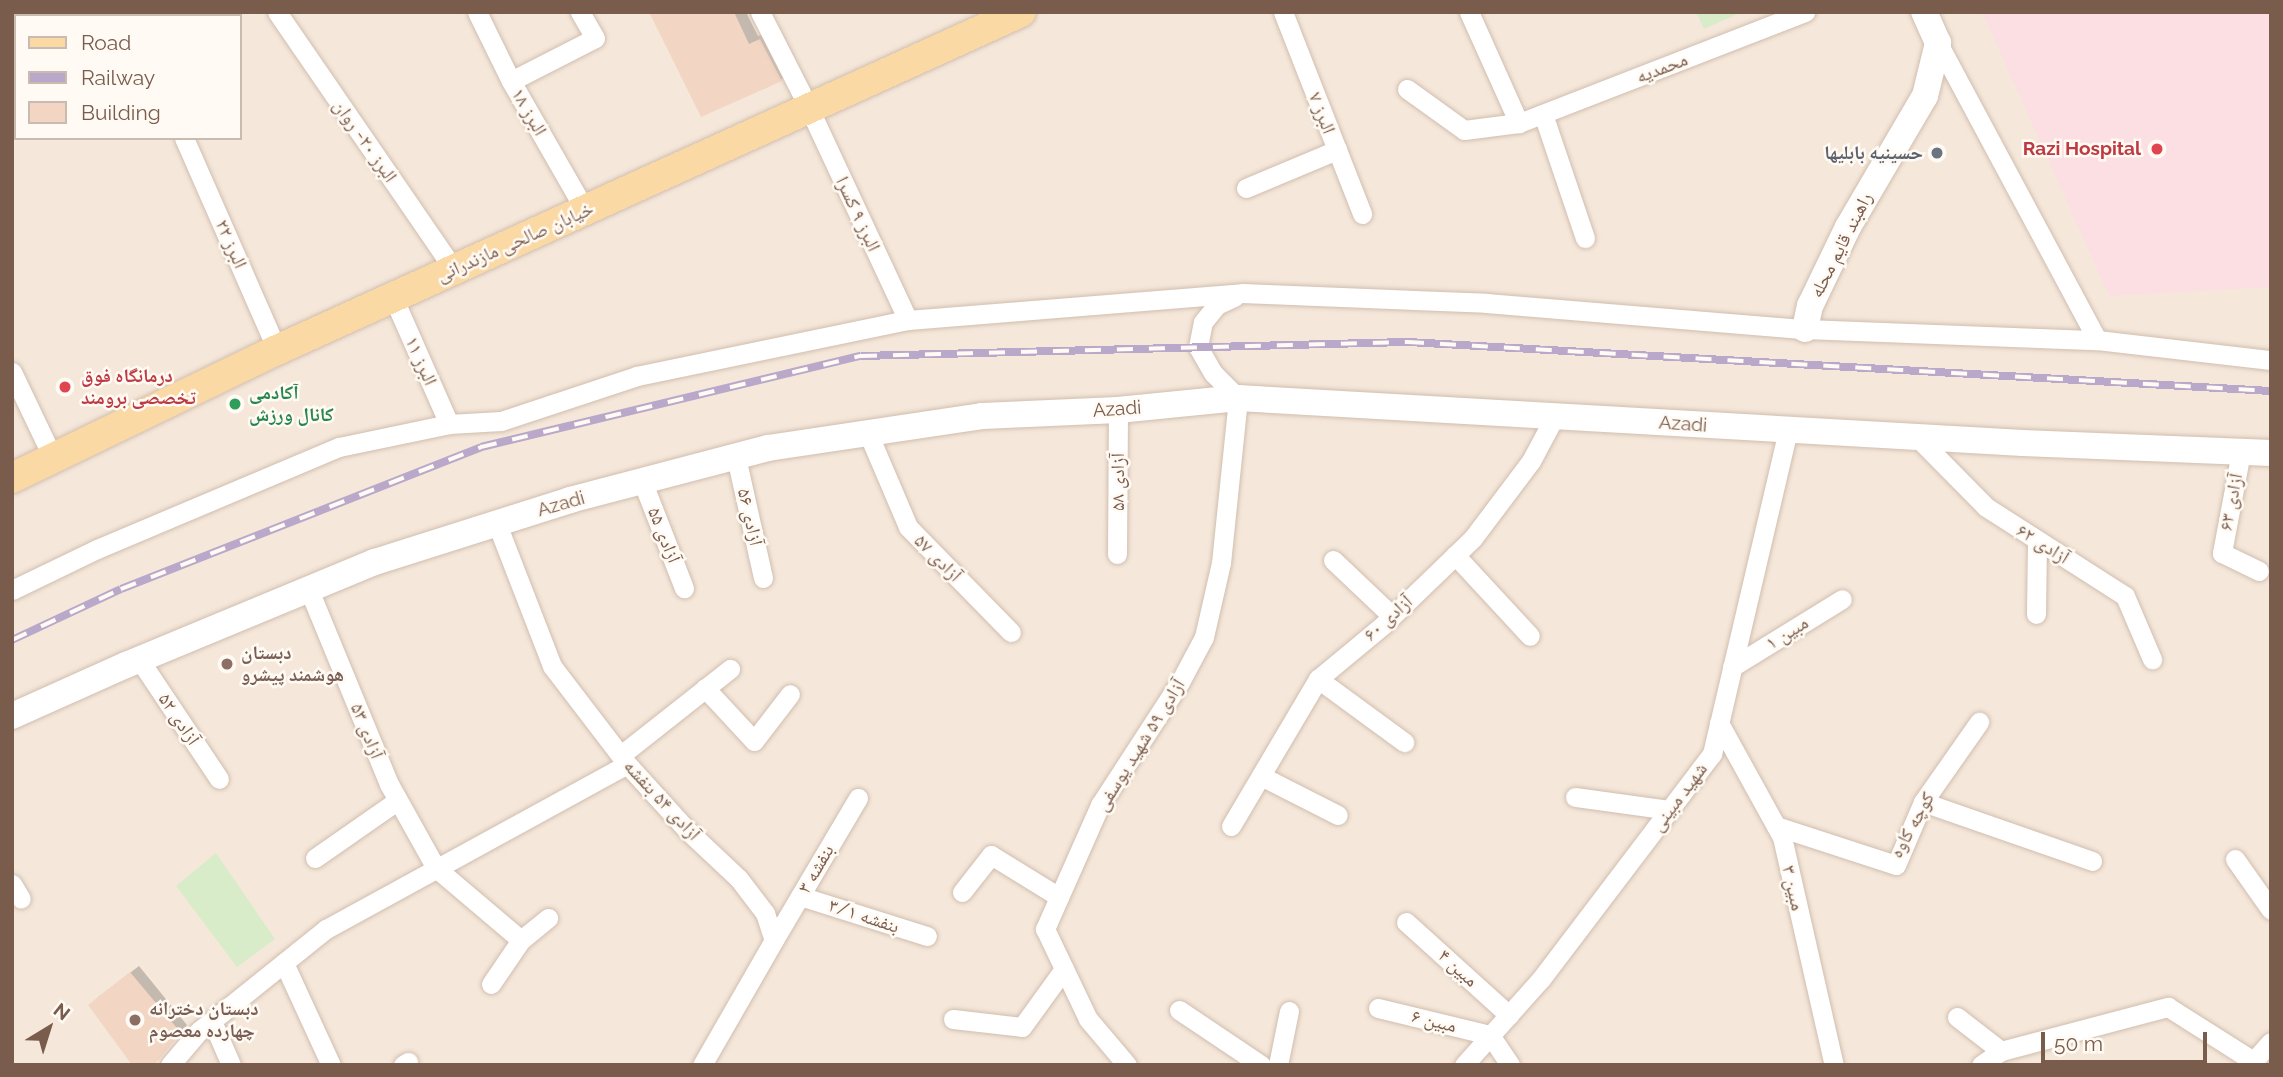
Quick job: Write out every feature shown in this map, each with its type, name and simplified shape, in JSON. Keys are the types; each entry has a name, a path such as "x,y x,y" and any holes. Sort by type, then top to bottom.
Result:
{"main road":[{"name":"خیابان صالحی مازندرانی","path":"12,478 277,350 1021,12"},
{"path":"1924,12 1938,43"},
{"name":"راهبند قایم محله","path":"1805,329 1810,306 1848,227 1925,96 1938,43"},
{"name":"Azadi","path":"12,716 139,659 375,562 570,500 643,483 768,448 982,416 1118,410 1238,398 1555,418 2271,453"}],"street":[{"name":"البرز ۲۰- روان","path":"277,12 454,270"},
{"name":"البرز ۱۸","path":"477,12 511,81 585,210"},
{"path":"511,81 595,38 580,12"},
{"name":"البرز ۹ کسرا","path":"760,12 809,108 908,320"},
{"name":"البرز ۷","path":"1283,12 1362,214"},
{"path":"1469,12 1519,123"},
{"name":"محمدیه","path":"1407,89 1464,130 1519,123 1805,12"},
{"path":"1938,43 2097,340"},
{"path":"1543,114 1584,238"},
{"name":"البرز ۲۲","path":"185,140 277,350"},
{"path":"1246,188 1337,150"},
{"path":"1238,398 1213,373 1198,347 1203,322 1217,306 1242,293"},
{"path":"12,590 97,549 340,447 449,424 501,421 637,376 908,320 1242,293 1486,303 1805,329 2097,340 2271,360"},
{"name":"البرز ۱۱","path":"393,297 449,424"},
{"path":"12,372 53,458"},
{"name":"آزادی ۵۹ شهید یوسفی","path":"1127,1065 1088,1019 1045,929 1100,805 1180,682 1204,637 1221,563 1238,398"},
{"name":"آزادی ۵۸","path":"1118,410 1118,554"},
{"name":"آزادی ۶۰","path":"1231,826 1318,679 1392,616 1473,538 1531,461 1555,418"},
{"name":"شهید مبینی","path":"1464,1065 1541,979 1712,754 1788,430"},
{"name":"آزادی ۵۷","path":"868,433 908,527 1011,632"},
{"name":"آزادی ۶۲","path":"1917,437 1986,507 2125,596 2152,659"},
{"name":"آزادی ۶۳","path":"2241,452 2221,552 2259,571"},
{"name":"آزادی ۵۶","path":"736,457 763,578"},
{"name":"آزادی ۵۵","path":"643,483 684,588"},
{"name":"آزادی ۵۴ بنفشه","path":"497,524 552,666 624,760 687,830 739,879 765,913 774,940"},
{"path":"2036,614 2037,540"},
{"path":"1455,555 1530,636"},
{"path":"1333,560 1392,616"},
{"name":"آزادی ۵۳","path":"309,590 398,800 436,868"},
{"name":"مبین ۱","path":"1732,667 1843,599"},
{"name":"آزادی ۵۲","path":"139,659 219,779"},
{"path":"170,1065 212,1021 326,929 624,760 730,669"},
{"path":"1318,679 1404,742"},
{"path":"705,688 754,741 790,694"},
{"name":"کوچه کاوه","path":"1776,826 1896,865 1923,802 1979,722"},
{"name":"مبین ۳","path":"1719,723 1782,837 1834,1065"},
{"path":"1261,776 1338,816"},
{"path":"1575,797 1670,810"},
{"name":"بنفشه ۳","path":"774,940 858,798"},
{"path":"315,858 398,800"},
{"path":"1923,802 2092,861"},
{"path":"962,892 990,855 1059,897"},
{"path":"2235,859 2271,909"},
{"path":"436,868 521,940"},
{"name":"بنفشه ۳/۱","path":"800,896 927,936"},
{"path":"491,984 521,940 548,918"},
{"name":"مبین ۴","path":"1406,922 1509,1015"},
{"path":"702,1065 774,940"},
{"path":"284,963 331,1065"},
{"path":"953,1019 1022,1027 1064,969"},
{"path":"1981,1065 2001,1051 2168,1007 2252,1063 2271,1042"},
{"name":"مبین ۶","path":"1378,1008 1490,1035"},
{"path":"1179,1010 1261,1065"},
{"path":"1278,1065 1289,1011"},
{"path":"1957,1017 2001,1051"},
{"path":"212,1021 231,1065"},
{"path":"1490,1035 1510,1065"}],"shaded area":[{"path":"12,12 2271,12 2271,1065 12,1065"},
{"name":"Razi Hospital","path":"1982,12 2271,12 2271,287 2109,296"}],"green space":[{"path":"1696,12 1742,12 1704,29"},
{"path":"216,853 275,939 237,967 176,886"}],"building":[{"path":"649,12 734,12 749,44 760,39 782,81 701,117"},
{"name":"دبستان دخترانه چهارده معصوم","path":"130,972 181,1033 154,1065 132,1065 88,1005"}],"railway":[{"path":"12,640 121,589 481,447 861,356 1408,342 2271,391"}],"place":[{"name":"Razi Hospital","path":"2157,149"},
{"name":"حسینیه بابلیها","path":"1937,153"},
{"name":"درمانگاه فوق تخصصی برومند","path":"65,387"},
{"name":"آکادمی کانال ورزش","path":"235,404"},
{"name":"دبستان هوشمند پیشرو","path":"227,664"},
{"name":"دبستان دخترانه چهارده معصوم","path":"135,1020"}]}
